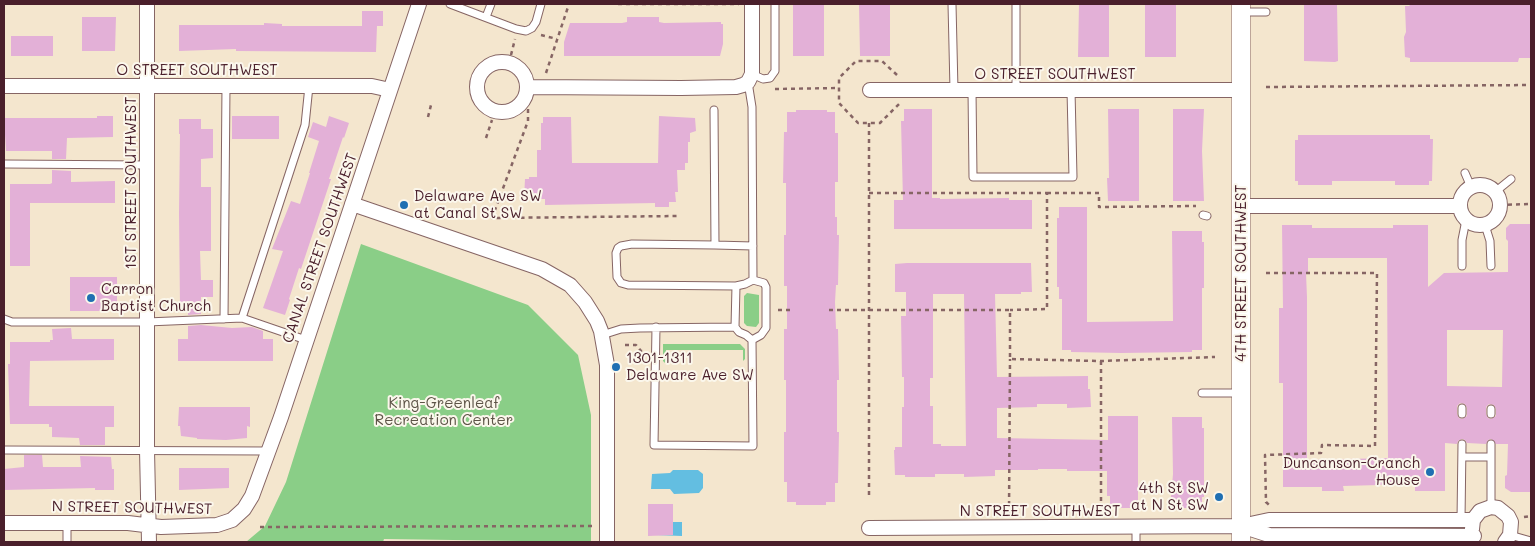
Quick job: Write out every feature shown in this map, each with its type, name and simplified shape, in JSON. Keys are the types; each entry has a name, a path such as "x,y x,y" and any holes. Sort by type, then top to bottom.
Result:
{"street":[{"name":"1ST STREET SOUTHWEST","path":"147,4 147,450 149,542"},
{"name":"CANAL STREET SOUTHWEST","path":"250,501 419,4"},
{"path":"528,87 743,86 751,75 752,4"},
{"name":"4TH STREET SOUTHWEST","path":"1241,8 1241,534"},
{"name":"O STREET SOUTHWEST","path":"4,86 372,86 390,90"},
{"name":"O STREET SOUTHWEST","path":"870,90 1241,90"},
{"path":"1484,186 1498,198 1496,217 1485,225 1479,226 1466,220 1460,211 1462,195 1471,187 1484,186"},
{"path":"352,204 552,273 570,286 586,302 597,320 602,335 607,365 607,542"},
{"path":"1241,206 1460,206"},
{"name":"N STREET SOUTHWEST","path":"4,523 217,526 232,520 250,501"},
{"path":"1467,520 1491,507 1498,508 1508,516 1511,522 1507,539"},
{"name":"N STREET SOUTHWEST","path":"869,528 1136,527 1241,534 1269,535 1476,539 1467,520 1269,520 1241,534"}],"lane":[{"path":"450,4 526,31 532,28 536,22 541,4"},
{"path":"486,17 491,4"},
{"path":"753,280 751,75 762,79 770,78 775,71 775,4"},
{"path":"952,4 954,90"},
{"path":"1016,4 1016,90"},
{"path":"1241,8 1266,12"},
{"path":"224,319 226,86"},
{"path":"242,318 306,125 309,86"},
{"path":"972,90 973,177 1073,177 1071,90"},
{"path":"714,110 715,245"},
{"path":"4,164 148,165"},
{"path":"1465,173 1471,187"},
{"path":"1498,198 1511,180"},
{"path":"1462,266 1462,240 1466,220"},
{"path":"1485,225 1490,241 1491,266"},
{"path":"752,340 761,335 766,328 766,287 764,283 753,280 736,286 628,286 621,283 617,277 616,253 621,246 632,244 753,246"},
{"path":"656,327 654,445 753,446 752,340 739,332 735,327 736,286"},
{"path":"4,319 12,322 147,322 242,318 306,340"},
{"path":"602,335 621,329 735,327"},
{"path":"1202,393 1241,393"},
{"path":"1462,444 1467,520"},
{"path":"1491,444 1491,507"},
{"path":"4,450 268,451"},
{"path":"1462,457 1491,457"},
{"path":"67,523 67,542"},
{"path":"1136,527 1136,542"},
{"path":"1507,539 1531,541"}],"path":[{"path":"544,78 569,4"},
{"path":"618,4 740,4"},
{"path":"1266,87 1531,86"},
{"path":"773,88 839,88"},
{"path":"428,117 430,106"},
{"path":"528,109 528,120 492,218 677,216"},
{"path":"486,138 492,120"},
{"path":"869,123 869,497"},
{"path":"869,193 1099,193 1099,207 1204,206"},
{"path":"828,310 1047,309 1047,193"},
{"path":"1498,198 1531,204"},
{"path":"1266,273 1377,273 1375,446 1322,446 1321,453 1265,455 1266,502 1268,505"},
{"path":"766,310 794,310"},
{"path":"1009,527 1010,310"},
{"path":"625,346 636,345 641,351 655,350"},
{"path":"1010,360 1215,357"},
{"path":"1101,360 1101,528"},
{"path":"260,526 607,526"}],"green space":[{"name":"King-Greenleaf Recreation Center","path":"361,244 528,305 578,355 591,415 591,542 384,539 383,542 246,542 265,526 286,482"},
{"path":"747,293 759,295 759,323 756,327 747,326 744,323 744,296"},
{"path":"663,344 740,344 745,349 745,359 743,361 743,350 666,350 665,363 663,361"}],"water":[{"path":"673,470 698,470 703,474 703,488 699,493 674,494 670,489 651,489 652,474 670,473"},
{"path":"655,522 682,522 682,536 655,535"}],"building":[{"path":"793,4 824,4 824,56 793,56"},
{"path":"859,4 890,4 890,56 860,56"},
{"path":"1079,4 1109,4 1109,57 1078,57"},
{"path":"1145,4 1176,4 1176,57 1145,57"},
{"path":"1304,4 1337,4 1338,61 1304,61"},
{"path":"1411,4 1531,5 1531,58 1519,58 1518,62 1410,62 1410,58 1405,57 1404,37 1406,32 1405,6"},
{"path":"362,11 383,11 383,26 377,26 376,52 236,51 236,49 179,51 179,25 264,25 264,23 282,24 282,26 362,26"},
{"path":"82,17 116,17 115,51 82,51"},
{"path":"627,17 659,17 659,22 664,23 721,22 723,24 723,44 720,56 564,56 564,42 570,23 622,23 627,22"},
{"path":"11,36 53,36 53,56 11,56"},
{"path":"904,109 932,109 932,198 1009,198 1009,200 1032,200 1032,229 894,229 894,200 903,200 901,121 904,121"},
{"path":"1108,109 1139,109 1139,201 1108,201"},
{"path":"1173,109 1204,109 1202,151 1204,201 1173,201"},
{"path":"796,110 827,110 827,112 835,112 835,133 838,133 838,182 835,182 835,217 837,217 837,235 839,235 838,285 836,285 835,302 836,329 838,329 839,380 837,380 838,483 835,483 835,502 826,502 826,505 796,505 796,502 787,502 787,482 784,482 786,380 784,380 784,329 787,329 787,286 784,286 786,183 783,183 784,132 787,132 787,112 796,112"},
{"path":"97,116 113,116 113,137 67,138 66,159 52,159 52,151 6,151 4,118 97,118"},
{"path":"232,116 279,116 279,139 232,139"},
{"path":"329,116 349,123 329,179 331,179 301,269 299,268 285,315 263,308 283,251 272,249 291,201 300,204 319,141 308,137 313,122 326,127"},
{"path":"659,116 695,118 696,131 690,133 690,142 688,142 688,163 685,163 685,170 677,170 678,192 675,192 676,202 669,202 669,207 655,207 655,203 545,205 545,199 524,199 525,179 537,177 537,150 541,150 541,123 543,123 543,117 571,117 572,163 658,163"},
{"path":"179,119 201,119 201,129 213,129 213,158 201,159 201,187 211,187 211,251 200,251 201,280 213,280 213,297 201,297 201,314 188,315 188,307 180,307"},
{"path":"1298,135 1430,135 1430,139 1433,139 1432,181 1429,181 1429,185 1395,185 1395,181 1332,181 1332,185 1298,185 1298,181 1295,181 1295,140 1298,140"},
{"path":"52,170 71,171 71,182 115,181 115,203 30,203 30,266 10,266 10,184 50,184 52,183"},
{"path":"1059,207 1087,207 1087,322 1173,321 1172,231 1202,231 1202,242 1204,242 1204,288 1202,288 1202,350 1192,350 1192,352 1121,353 1071,352 1071,350 1062,350 1062,299 1059,299 1059,287 1057,287 1057,218 1059,218"},
{"path":"1510,224 1531,224 1531,492 1511,492 1505,488 1508,444 1496,444 1491,439 1486,444 1467,443 1462,439 1457,444 1445,443 1445,491 1415,491 1415,484 1343,486 1344,491 1322,491 1322,487 1283,487 1283,383 1279,383 1279,308 1283,308 1282,225 1312,225 1312,228 1393,228 1393,225 1428,225 1428,287 1444,273 1508,272 1506,228","holes":["1308,258 1387,258 1388,458 1307,460 1306,273 1308,273","1447,330 1503,330 1502,387 1447,386","1460,403 1465,404 1467,416 1462,419 1459,418 1457,406","1489,404 1494,405 1496,416 1491,419 1488,418 1486,407"]},
{"path":"1031,263 1032,292 995,294 997,377 1088,376 1091,407 1067,408 1067,404 1037,404 1037,407 997,408 997,438 1108,440 1108,416 1138,416 1138,508 1110,508 1110,496 1107,496 1107,471 1067,471 1067,469 995,470 995,476 964,477 964,474 935,474 935,477 895,475 894,450 895,447 902,447 904,377 902,377 901,316 906,316 906,292 895,292 895,264","holes":["933,294 964,294 966,446 941,446 941,444 933,444 933,406 930,406 930,378 933,378"]},
{"path":"70,277 117,277 117,311 70,311"},
{"path":"201,325 232,328 252,327 263,331 263,339 273,339 273,361 178,361 178,339 188,339 188,326"},
{"path":"71,328 72,339 114,339 114,360 30,361 29,406 114,406 114,427 105,427 105,445 80,445 79,438 52,437 52,427 49,427 49,424 10,424 8,364 10,364 10,342 50,342 50,340 53,340 52,329"},
{"path":"179,407 250,407 250,427 247,426 247,438 226,440 197,439 181,436 180,426 178,426"},
{"path":"1172,417 1202,417 1202,428 1204,428 1204,497 1202,497 1202,508 1170,508 1173,474"},
{"path":"24,455 42,455 43,467 81,467 80,456 111,457 112,469 114,469 114,490 95,490 95,488 4,490 4,469 24,467"},
{"path":"179,468 229,468 229,488 179,490"},
{"path":"648,504 673,504 673,535 648,536"}],"place":[{"name":"Delaware Ave SW at Canal St SW","path":"404,205"},
{"name":"Carron Baptist Church","path":"91,298"},
{"name":"1301-1311 Delaware Ave SW","path":"616,367"},
{"name":"Duncanson-Cranch House","path":"1430,472"},
{"name":"4th St SW at N St SW","path":"1219,497"}]}
